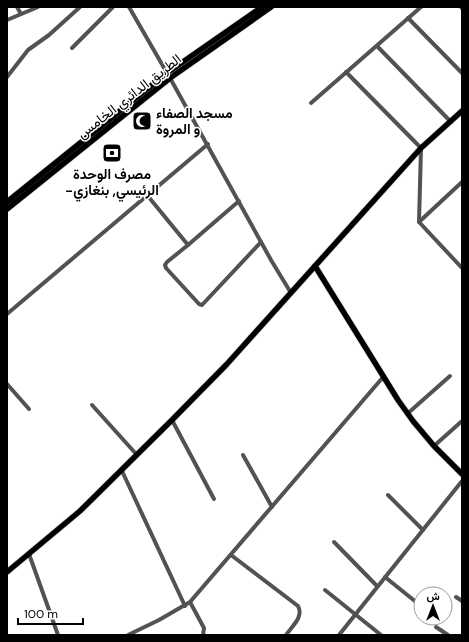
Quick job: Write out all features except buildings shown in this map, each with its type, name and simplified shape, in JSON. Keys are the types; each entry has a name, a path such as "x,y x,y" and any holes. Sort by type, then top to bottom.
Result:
{"main road":[{"name":"الطريق الدائري الخامس","path":"7,202 169,75 262,7"},
{"name":"الطريق الدائري الخامس","path":"7,209 169,75 271,7"},
{"path":"7,572 80,511 122,471 227,364 421,148 462,111"},
{"path":"315,266 407,414 434,446 462,474"}],"street":[{"path":"17,7 21,14"},
{"path":"7,20 38,7"},
{"path":"7,77 28,50 49,35 80,7"},
{"path":"72,48 113,7"},
{"path":"129,7 208,144 261,242 291,292"},
{"path":"312,103 421,7"},
{"path":"408,18 462,73"},
{"path":"377,46 451,122"},
{"path":"346,72 421,148 419,222 462,268"},
{"path":"7,314 208,144"},
{"path":"419,222 462,182"},
{"path":"147,195 188,245"},
{"path":"239,201 167,262 165,265 166,268 199,304 202,305 261,242"},
{"path":"128,635 159,620 190,602 232,555 384,376"},
{"path":"407,414 450,376"},
{"path":"7,384 29,409"},
{"path":"92,405 137,455"},
{"path":"172,420 214,499"},
{"path":"434,446 462,422"},
{"path":"243,455 272,507"},
{"path":"122,471 185,606"},
{"path":"340,634 462,481"},
{"path":"388,495 423,530"},
{"path":"334,542 377,586"},
{"path":"29,554 58,635"},
{"path":"232,555 298,606 300,615 286,635"},
{"path":"385,577 413,600"},
{"path":"325,590 381,635"},
{"path":"456,597 462,601"},
{"path":"190,602 204,628 203,635"},
{"path":"436,627 448,635"}],"place":[{"name":"مسجد الصفاء و المروة","path":"142,121"},
{"name":"مصرف الوحدة -الرئيسي, بنغازي","path":"112,153"}]}
